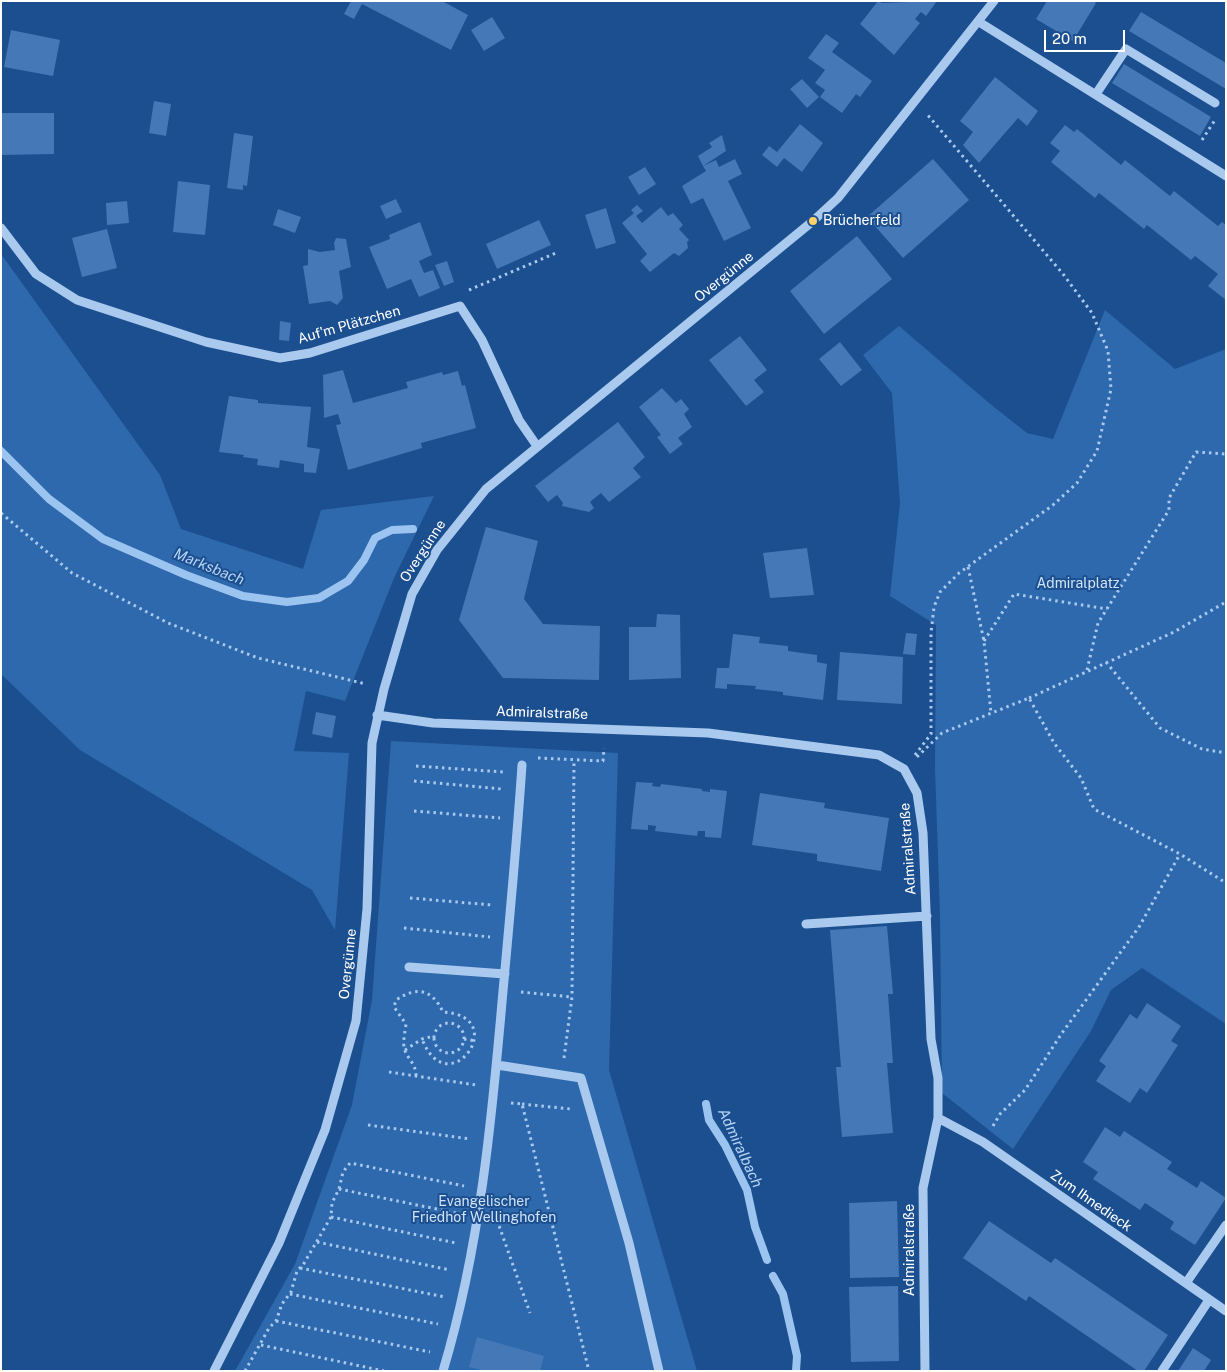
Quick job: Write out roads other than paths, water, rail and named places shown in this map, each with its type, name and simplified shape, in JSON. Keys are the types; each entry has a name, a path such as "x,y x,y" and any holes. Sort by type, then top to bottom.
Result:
{"street":[{"name":"Overgünne","path":"214,1371 279,1244 325,1130 356,1021 368,909 372,743 377,715 412,594 437,550 486,490 537,446 813,221 838,198 916,102 994,1"},
{"path":"979,22 1226,176"},
{"path":"1096,94 1126,48 1215,103"},
{"name":"Auf'm Plätzchen","path":"1,228 36,274 77,300 206,342 280,358 310,353 460,306 482,340 519,420 537,446"},
{"name":"Admiralstraße","path":"377,715 433,724 708,733 879,755 904,769 918,793 923,833 931,1039 938,1078 938,1118 923,1188 925,1371"},
{"path":"443,1371 456,1328 482,1189 497,1065 522,769"},
{"path":"806,924 927,916"},
{"path":"409,967 505,974"},
{"path":"497,1065 581,1078 629,1243 659,1371"},
{"name":"Zum Ihnedieck","path":"938,1118 983,1142 1209,1300 1225,1308"},
{"path":"1186,1283 1226,1225"},
{"path":"1162,1371 1209,1300"}],"waterway":[{"name":"Marksbach","path":"1,451 49,499 103,539 186,575 243,596 287,602 319,598 348,581 364,560 375,538 392,530 413,529"},
{"name":"Admiralbach","path":"706,1104 709,1120 725,1145 747,1190 755,1227 767,1260"},
{"name":"Admiralbach","path":"773,1276 783,1294 797,1356 796,1371"}],"place":[{"name":"Brücherfeld","path":"813,221"}],"park label":[{"name":"Admiralplatz","path":"1078,584"},
{"name":"Evangelischer Friedhof Wellinghofen","path":"484,1210"}]}
